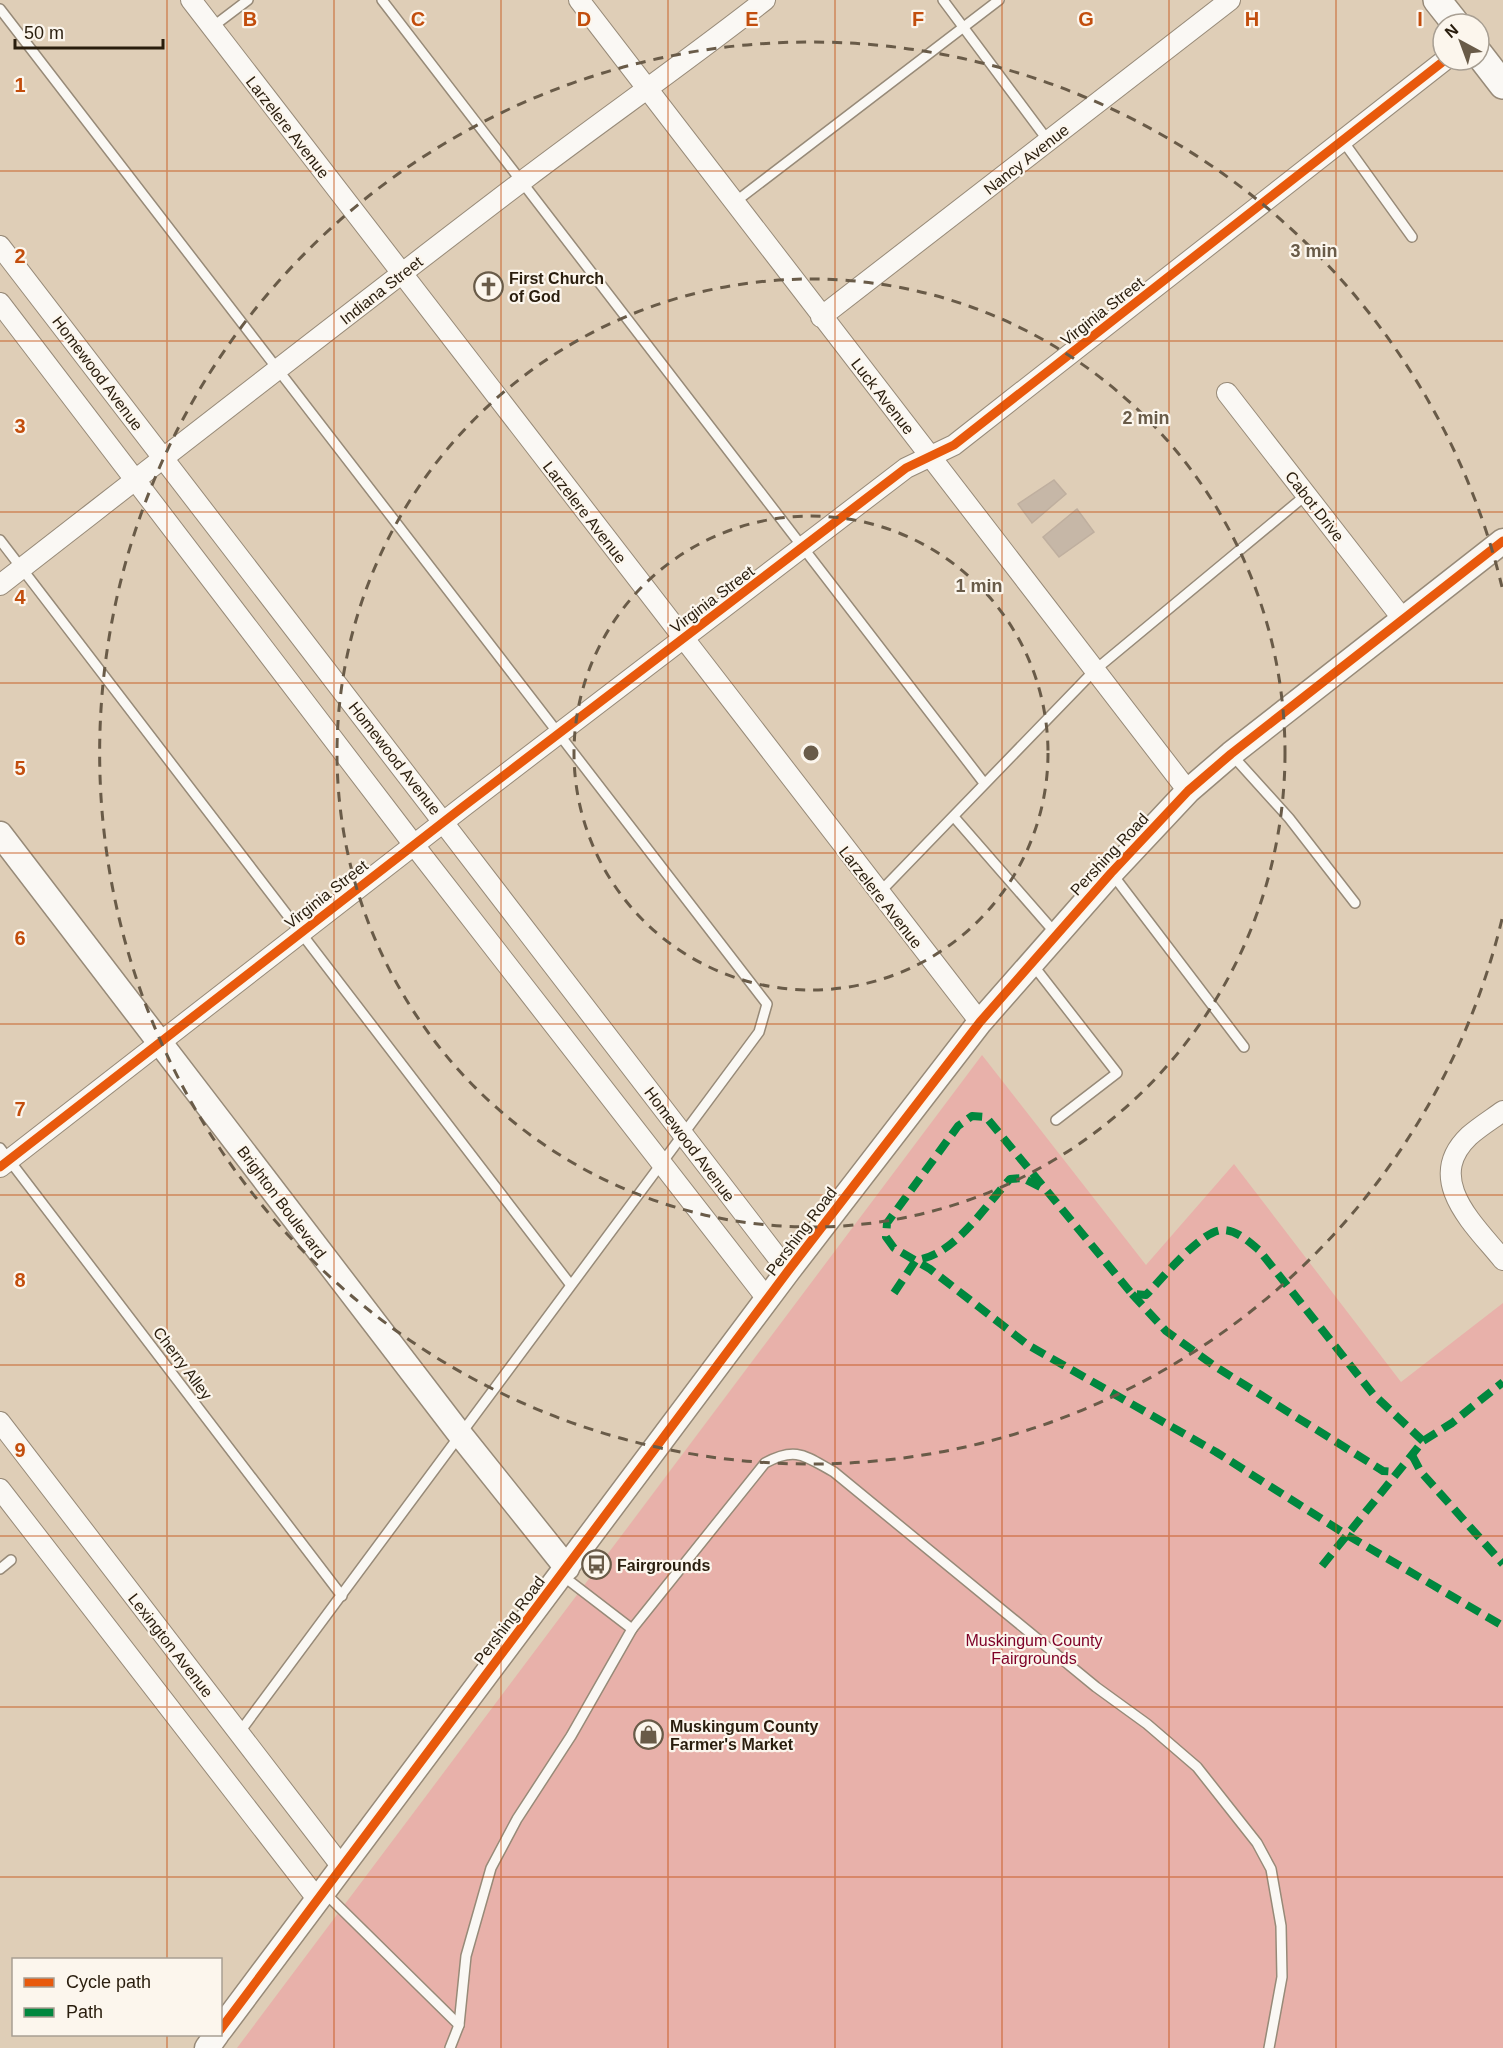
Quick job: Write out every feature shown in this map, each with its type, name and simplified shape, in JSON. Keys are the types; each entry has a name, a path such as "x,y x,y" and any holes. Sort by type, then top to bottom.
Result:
{"main road":[{"path":"1437,0 1446,12"},
{"path":"1491,69 1503,84"}],"street":[{"name":"Larzelere Avenue","path":"190,0 980,1022"},
{"name":"Luck Avenue","path":"579,0 1188,792"},
{"name":"Indiana Street","path":"0,585 523,181 765,0"},
{"name":"Nancy Avenue","path":"821,317 1230,0"},
{"name":"Virginia Street","path":"3,1158 160,1042 906,468 954,445 1431,71"},
{"name":"Homewood Avenue","path":"0,246 788,1272"},
{"name":"Homewood Avenue","path":"0,303 414,845 768,1300"},
{"name":"Cabot Drive","path":"1227,393 1402,618"},
{"name":"Pershing Road","path":"222,2027 788,1272 980,1022 1111,873 1188,792 1231,754 1503,541"},
{"name":"Brighton Boulevard","path":"0,834 564,1571"},
{"path":"1503,1111 1468,1137 1456,1153 1450,1169 1452,1189 1460,1206 1503,1260"},
{"name":"Lexington Avenue","path":"0,1422 342,1868"},
{"path":"0,1489 321,1896"}],"lane":[{"path":"212,28 248,0"},
{"path":"382,0 984,783"},
{"path":"943,0 1049,142"},
{"path":"735,202 999,0"},
{"path":"0,9 767,1004 759,1032 459,1433 342,1596 239,1733"},
{"path":"1343,141 1412,237"},
{"path":"879,894 1095,670 1306,495"},
{"path":"0,540 570,1284"},
{"path":"1231,754 1289,818 1355,903"},
{"path":"954,817 1057,934"},
{"path":"1111,873 1244,1047"},
{"path":"1032,963 1117,1073 1056,1120"},
{"name":"Cherry Alley","path":"3,1158 342,1596"},
{"path":"450,2048 459,2025 466,1956 491,1868 517,1819 571,1736 632,1629 765,1463 782,1454 799,1453 834,1472 1096,1687 1147,1724 1197,1767 1257,1843 1270,1869 1281,1926 1282,1977 1269,2048"},
{"path":"0,1569 11,1560"},
{"path":"564,1571 632,1629"},
{"path":"321,1896 459,2025"}],"green space":[{"name":"Muskingum County Fairgrounds","path":"982,1055 1146,1265 1234,1164 1401,1382 1503,1303 1503,2048 237,2048"}],"building":[{"path":"1054,480 1066,494 1032,523 1018,504"},
{"path":"1077,509 1094,532 1059,557 1043,537"}],"marked path":[{"path":"1423,1441 1373,1394 1259,1250 1247,1240 1228,1231 1214,1232 1193,1246 1146,1295 1132,1294 986,1117 972,1116 958,1126 887,1223 886,1237 894,1248 930,1269 1028,1345 1216,1452 1347,1535 1503,1626"},
{"path":"894,1293 916,1260 930,1256 956,1240 1010,1179 1023,1178 1042,1188"},
{"path":"1132,1294 1166,1331 1216,1367 1383,1471 1397,1472"},
{"path":"1322,1566 1423,1441 1452,1423 1503,1382"},
{"path":"1412,1455 1421,1472 1503,1564"}],"cycle path":[{"path":"0,1167 464,806 906,468 954,445 1431,71"},
{"path":"222,2027 788,1271 980,1022 1111,873 1188,791 1231,754 1503,541"}],"place":[{"name":"First Church of God","path":"488,287"},
{"name":"Fairgrounds","path":"596,1565"},
{"name":"Muskingum County Farmer's Market","path":"649,1735"}]}
